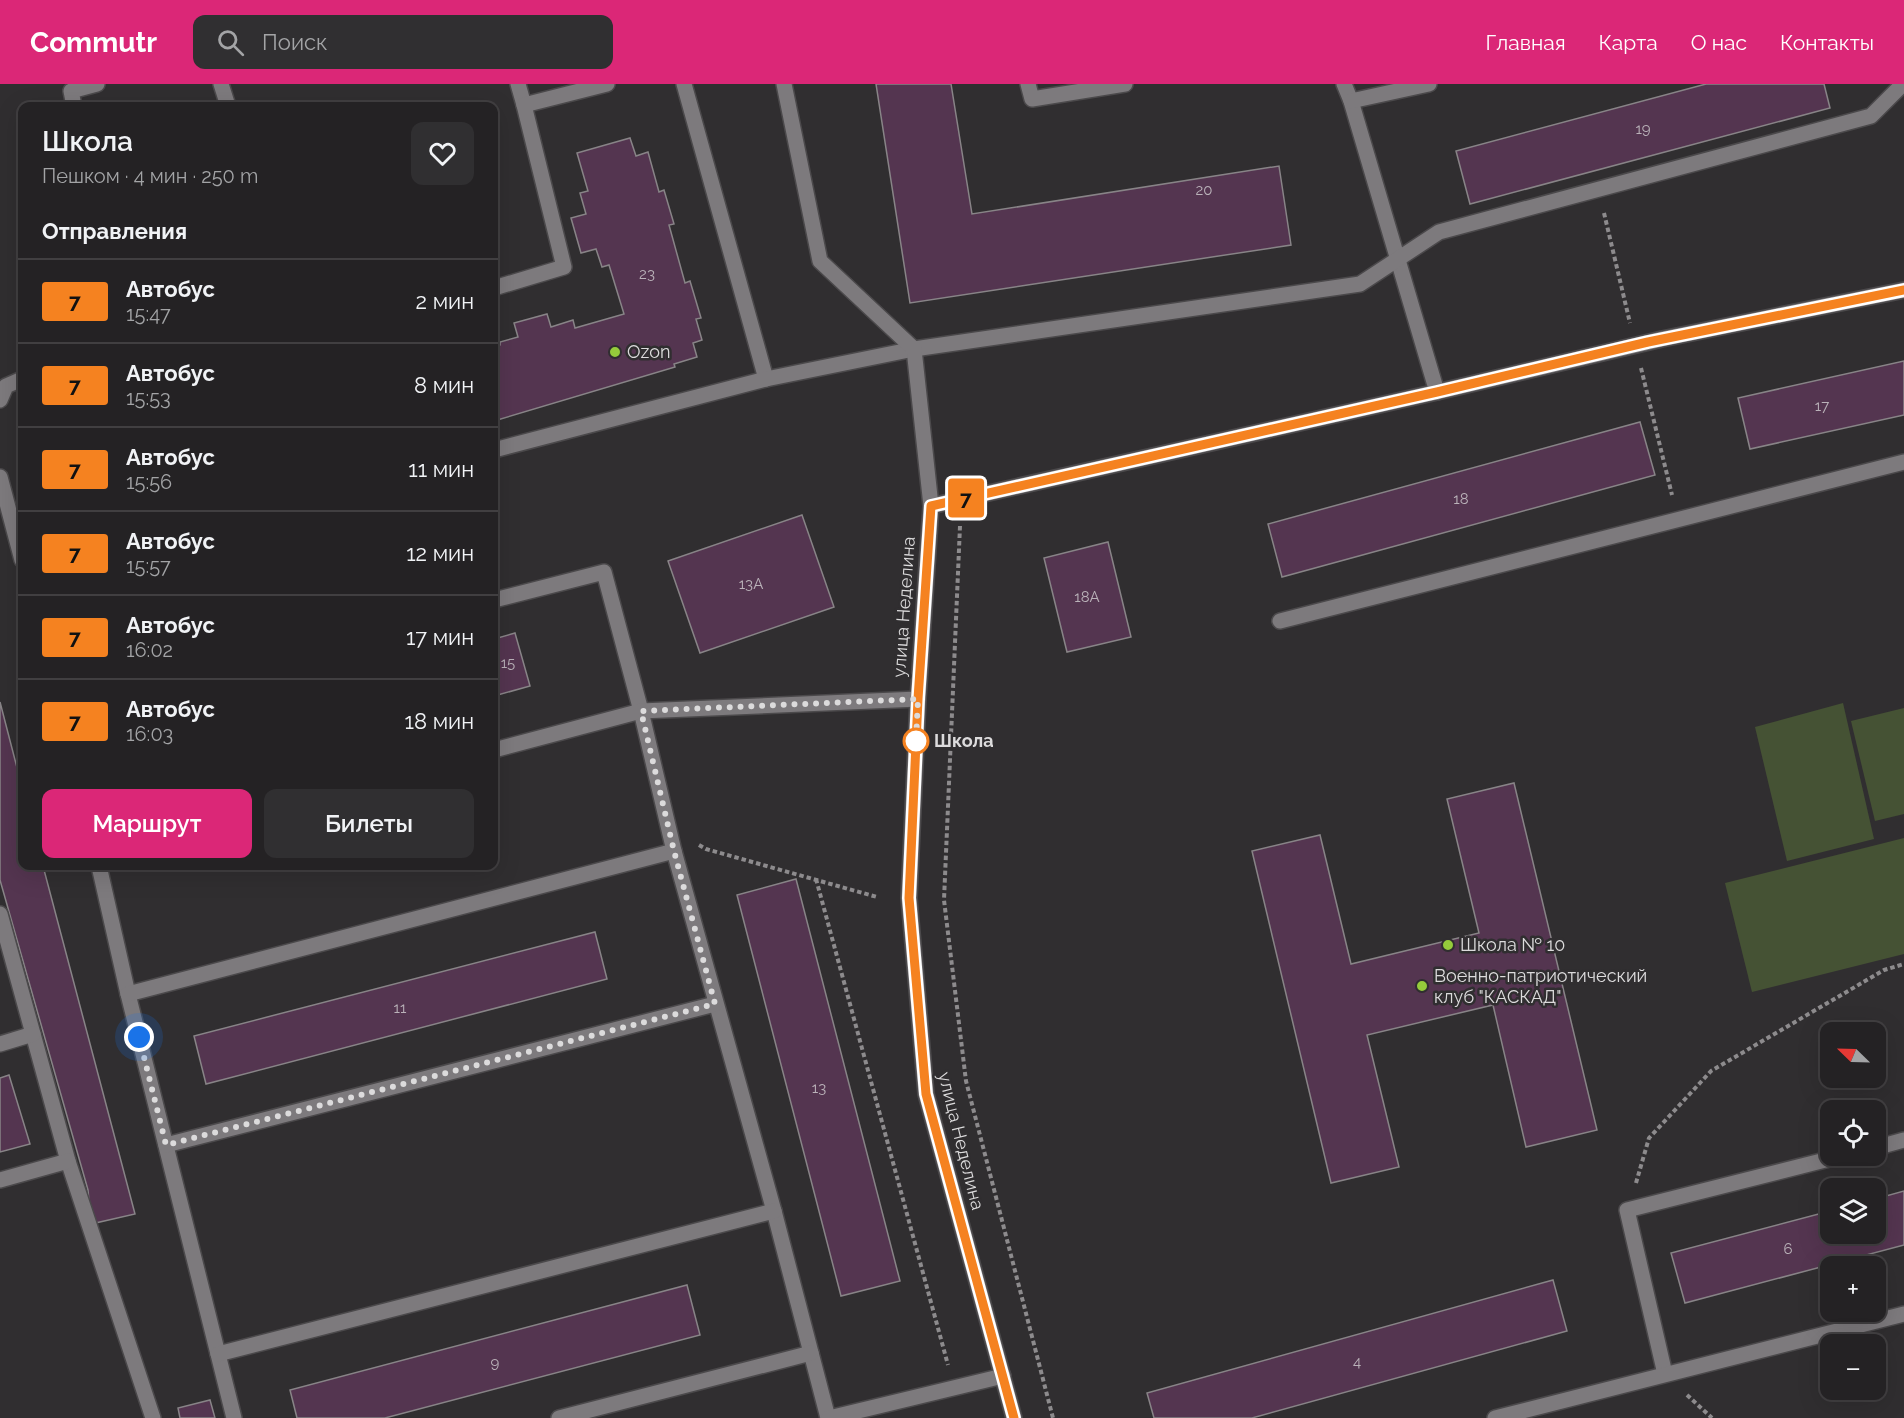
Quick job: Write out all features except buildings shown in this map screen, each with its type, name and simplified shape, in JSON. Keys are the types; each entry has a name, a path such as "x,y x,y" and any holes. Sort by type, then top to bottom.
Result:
{"street":[{"path":"74,102 70,91 97,84"},
{"path":"221,84 227,102"},
{"path":"498,287 564,267 518,84"},
{"path":"524,105 607,84"},
{"path":"684,84 766,379"},
{"path":"784,84 820,261 914,349"},
{"path":"1028,84 1032,99 1125,84"},
{"path":"1344,84 1437,392"},
{"path":"1351,101 1429,84"},
{"path":"498,449 766,379 914,349 1360,284 1439,232 1871,116 1903,84"},
{"path":"931,506 1635,345 1904,290"},
{"name":"улица Неделина","path":"914,349 931,506 918,699 909,898 926,1094 1014,1418"},
{"path":"0,400 6,386 18,382"},
{"path":"1280,621 1904,462"},
{"path":"0,477 18,545"},
{"path":"498,599 604,572 641,711 674,851 774,1211 828,1418 1002,1376"},
{"path":"498,749 641,711 918,699"},
{"path":"128,994 674,851"},
{"path":"100,870 128,994 234,1418"},
{"path":"0,917 68,1161 153,1418"},
{"path":"166,1145 715,1004"},
{"path":"0,1044 33,1034"},
{"path":"1886,1145 1904,1140"},
{"path":"0,1180 68,1161"},
{"path":"1665,1374 1627,1210 1820,1161"},
{"path":"218,1354 774,1211"},
{"path":"1495,1418 1904,1314"},
{"path":"560,1418 811,1353"}],"path":[{"path":"1598,189 1679,519"},
{"path":"962,499 944,900 966,1081 1053,1418"},
{"path":"669,830 706,849 877,897"},
{"path":"816,879 954,1388"},
{"path":"1627,1210 1649,1138 1710,1071 1884,970 1904,964"}],"green space":[{"path":"1843,703 1874,839 1787,861 1755,727"},
{"path":"1904,708 1904,814 1875,821 1851,721"},
{"path":"1904,838 1904,954 1752,992 1725,883"}],"bus line":[{"name":"7","path":"1014,1418 926,1094 909,898 918,699 931,506 1648,342 1904,290"}],"place":[{"name":"Ozon","path":"615,352"},
{"name":"Школа","path":"916,741"},
{"name":"Школа № 10","path":"1448,945"},
{"name":"Военно-патриотический клуб \"КАСКАД\"","path":"1422,986"}],"route":[{"path":"139,1037 166,1145 715,1004 674,851 641,711 918,699 916,741"}]}
